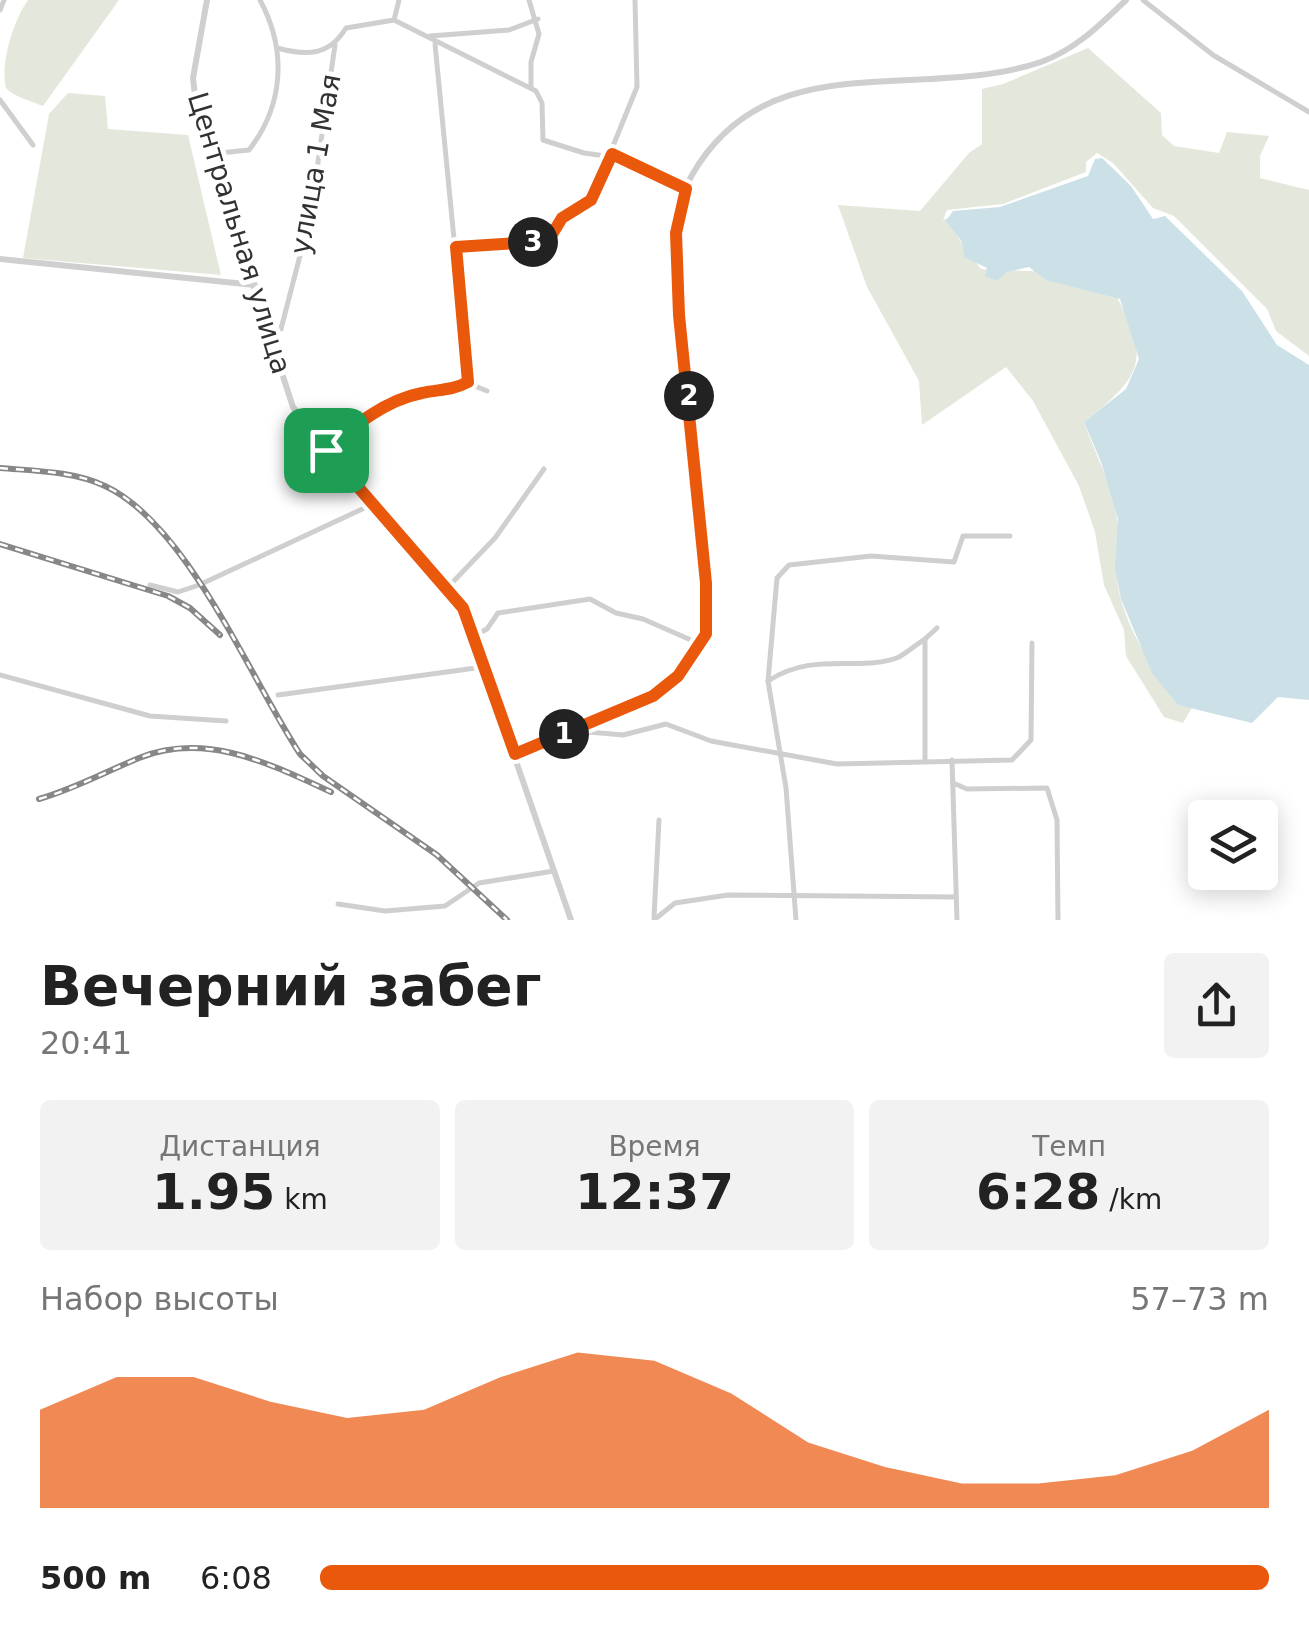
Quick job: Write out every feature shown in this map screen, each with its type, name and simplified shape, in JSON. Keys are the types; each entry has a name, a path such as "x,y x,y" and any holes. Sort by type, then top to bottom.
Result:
{"street":[{"path":"0,10 4,0"},
{"name":"Центральная улица","path":"208,0 193,78 197,113 293,407 326,450 448,587 476,635 570,920"},
{"path":"210,154 248,150 269,122 276,30 260,0"},
{"path":"394,20 399,0"},
{"path":"529,0 538,19 531,87"},
{"path":"456,247 548,241 562,218 591,200 637,87 636,0"},
{"path":"515,754 653,696 678,676 706,634 706,583 679,315 676,233 686,189 729,128 751,110 776,98 826,84 986,76 1044,61 1082,41 1126,0"},
{"path":"1143,0 1212,56 1309,112"},
{"path":"277,48 306,55 335,45 346,28 394,20 430,36 509,30 538,19"},
{"path":"430,36 435,44 468,382"},
{"path":"435,44 531,87 539,95 542,140 584,153 612,154 686,189"},
{"name":"улица 1 Мая","path":"271,336 280,330 310,217 335,45"},
{"path":"0,100 33,145"},
{"path":"0,261 255,285"},
{"path":"468,382 487,391"},
{"path":"326,450 378,410 424,392 449,392 468,382"},
{"path":"448,587 495,538 544,468"},
{"path":"150,585 178,592 200,585 373,504"},
{"path":"796,920 768,681 772,590 784,568 871,556 954,562 963,536 1010,536"},
{"path":"476,635 487,629 498,613 590,598 616,613 643,619 700,644"},
{"path":"768,681 786,669 822,662 897,658 937,628"},
{"path":"925,638 925,760"},
{"path":"574,730 623,735 666,724 711,742 837,764 1012,760 1022,754 1031,740 1032,643"},
{"path":"278,695 485,667"},
{"path":"0,674 150,716 226,721"},
{"path":"952,760 957,920"},
{"path":"953,783 967,789 1046,788 1057,820 1058,920"},
{"path":"654,920 659,820"},
{"path":"338,904 385,910 445,906 479,883 554,872"},
{"path":"654,920 667,906 728,895 795,899 954,897"}],"shaded area":[{"path":"28,0 119,0 43,106 6,88 9,43"},
{"path":"1088,48 1161,113 1162,135 1174,146 1219,153 1227,132 1269,136 1260,156 1260,178 1309,190 1309,356 1276,331 1267,309 1174,216 1153,208 1113,163 1097,153 1086,162 1086,172 1003,204 947,210 943,220 953,216 957,236 981,269 1056,272 1115,294 1127,317 1137,352 1135,366 1118,393 1084,422 1115,505 1118,586 1125,612 1144,653 1178,705 1193,706 1183,723 1164,717 1126,656 1124,630 1104,585 1095,532 1079,486 1033,401 1006,367 922,425 919,381 867,287 838,205 920,211 969,153 982,144 982,89"},
{"path":"68,93 105,96 108,129 188,135 221,275 23,258 49,114"}],"water":[{"path":"1102,158 1131,186 1153,219 1165,216 1242,291 1277,345 1309,365 1309,700 1278,697 1252,723 1178,705 1152,673 1121,599 1115,568 1118,519 1084,422 1126,389 1139,359 1120,299 1046,280 1029,267 1007,272 997,281 985,276 987,268 964,257 962,242 946,221 953,211 1000,207 1088,176 1095,159"}],"railway":[{"path":"0,468 80,477 105,486 135,505 189,567 300,754 323,776 437,855 507,920"},
{"path":"0,544 168,596 190,608 220,635"},
{"path":"39,799 139,758 189,748 237,754 331,792"}],"route":[{"path":"612,154 686,189 676,233 679,315 694,440 706,583 706,634 678,676 653,696 515,754 476,635 463,608 326,450 378,410 424,392 449,392 468,382 456,247 548,241 562,218 591,200 612,154"}]}
